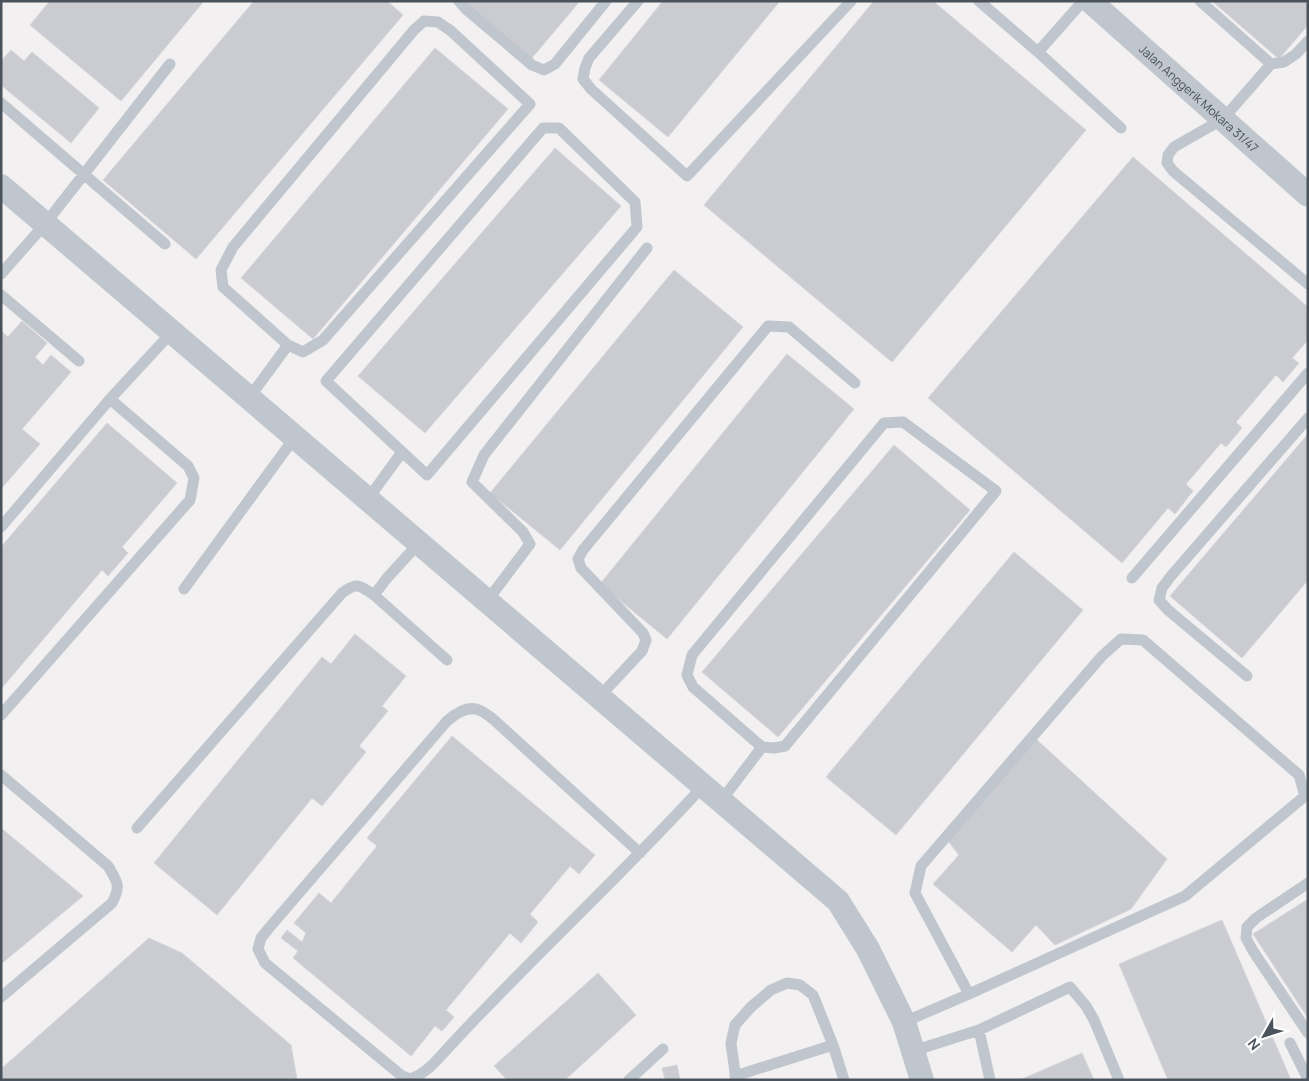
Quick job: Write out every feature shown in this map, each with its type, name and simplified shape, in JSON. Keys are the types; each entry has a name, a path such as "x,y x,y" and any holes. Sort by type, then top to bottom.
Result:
{"street":[{"name":"Jalan Anggerik Mokara 31/47","path":"1090,1 1308,195"},
{"path":"1,186 838,901 868,949 904,1022 922,1080"}],"lane":[{"path":"459,1 532,65 544,70 555,64 606,1"},
{"path":"638,1 589,58 583,79 591,89 687,176 851,1"},
{"path":"979,1 1038,52 1120,128"},
{"path":"1038,52 1082,1"},
{"path":"1200,1 1271,64"},
{"path":"424,21 438,22 451,31 530,104 323,340 303,352 288,345 223,286 221,270 233,247 414,30 424,21"},
{"path":"1308,41 1296,54 1284,62 1271,64 1223,119 1174,147 1168,155 1167,163 1173,171 1308,284"},
{"path":"1,274 45,224 170,64"},
{"path":"1,103 165,244"},
{"path":"542,128 559,128 635,202 638,227 427,474 402,452 326,382 542,128"},
{"path":"486,601 530,544 523,532 472,482 484,455 647,248"},
{"path":"1,295 79,361"},
{"path":"599,697 642,651 646,640 643,633 581,568 578,559 583,550 768,326 789,327 855,383"},
{"path":"1,527 110,399 172,332"},
{"path":"249,398 288,345"},
{"path":"1132,578 1308,373"},
{"path":"1,715 190,500 194,478 188,466 110,399"},
{"path":"1247,676 1168,610 1159,600 1162,588 1171,576 1308,418"},
{"path":"640,854 493,719 478,709 468,709 457,713 447,721 269,928 261,938 258,949 265,963 402,1076 410,1079 418,1077 640,854 712,793 762,747 774,748 785,746 996,491 903,422 884,423 692,656 687,675 693,687 762,747"},
{"path":"184,590 295,437"},
{"path":"368,499 402,452"},
{"path":"374,596 387,578 419,543"},
{"path":"136,828 350,586 358,586 374,596 446,660"},
{"path":"904,1022 969,994 1185,896 1305,796 1299,774 1143,640 1121,639 1102,656 921,866 915,893 969,994"},
{"path":"1,775 108,866 118,883 117,894 112,904 1,997"},
{"path":"1308,883 1256,918 1247,927 1246,938 1308,1033"},
{"path":"834,1045 736,1078 731,1043 735,1025 751,1007 771,990 787,983 800,985 813,995 834,1045 844,1080"},
{"path":"913,1051 978,1030 1070,987 1086,1006 1094,1020 1119,1080"},
{"path":"978,1030 990,1080"},
{"path":"1290,1043 1308,1079"},
{"path":"629,1080 664,1049"}],"building":[{"path":"50,1 204,1 121,101 30,25"},
{"path":"254,1 387,1 403,15 196,259 103,180"},
{"path":"464,1 580,1 531,59"},
{"path":"663,1 780,1 668,137 599,80"},
{"path":"874,1 933,1 1086,130 892,362 704,205"},
{"path":"1212,1 1308,1 1308,25 1279,59"},
{"path":"435,48 508,109 313,339 241,278"},
{"path":"11,50 24,61 32,52 99,108 71,143 1,85 1,61"},
{"path":"555,148 621,206 425,433 358,376"},
{"path":"1133,157 1308,307 1308,340 1292,358 1299,363 1283,382 1276,375 1236,422 1242,428 1226,447 1221,443 1186,484 1193,491 1175,514 1168,508 1122,563 928,398"},
{"path":"674,270 743,327 560,550 490,493"},
{"path":"22,321 47,343 35,357 43,365 51,355 71,372 22,429 40,444 1,489 1,331 8,337"},
{"path":"787,354 854,409 667,639 600,584"},
{"path":"107,423 177,483 122,547 128,553 108,576 102,570 1,689 1,547"},
{"path":"1308,434 1308,580 1242,658 1170,596"},
{"path":"894,445 970,510 778,737 702,672"},
{"path":"1014,552 1083,610 896,835 826,777"},
{"path":"355,634 406,676 382,706 388,711 359,746 366,752 322,806 312,798 217,915 154,863 322,657 331,664"},
{"path":"452,736 595,855 579,874 570,866 530,914 538,922 521,943 510,933 446,1010 454,1017 442,1031 435,1026 411,1056 293,958 298,951 281,938 287,930 302,942 306,933 294,923 319,893 331,903 377,846 367,838"},
{"path":"1036,739 1167,859 1131,909 1055,945 1036,925 1012,952 933,884 959,855 948,841"},
{"path":"1,828 83,896 1,964"},
{"path":"1308,899 1308,1018 1253,934"},
{"path":"1222,920 1291,1080 1168,1080 1119,964"},
{"path":"149,938 182,953 291,1045 297,1080 1,1080 1,1069"},
{"path":"598,973 636,1015 565,1080 507,1080 494,1066"},
{"path":"1082,1053 1094,1080 1020,1080"},
{"path":"677,1065 680,1080 665,1080 662,1068"}]}
